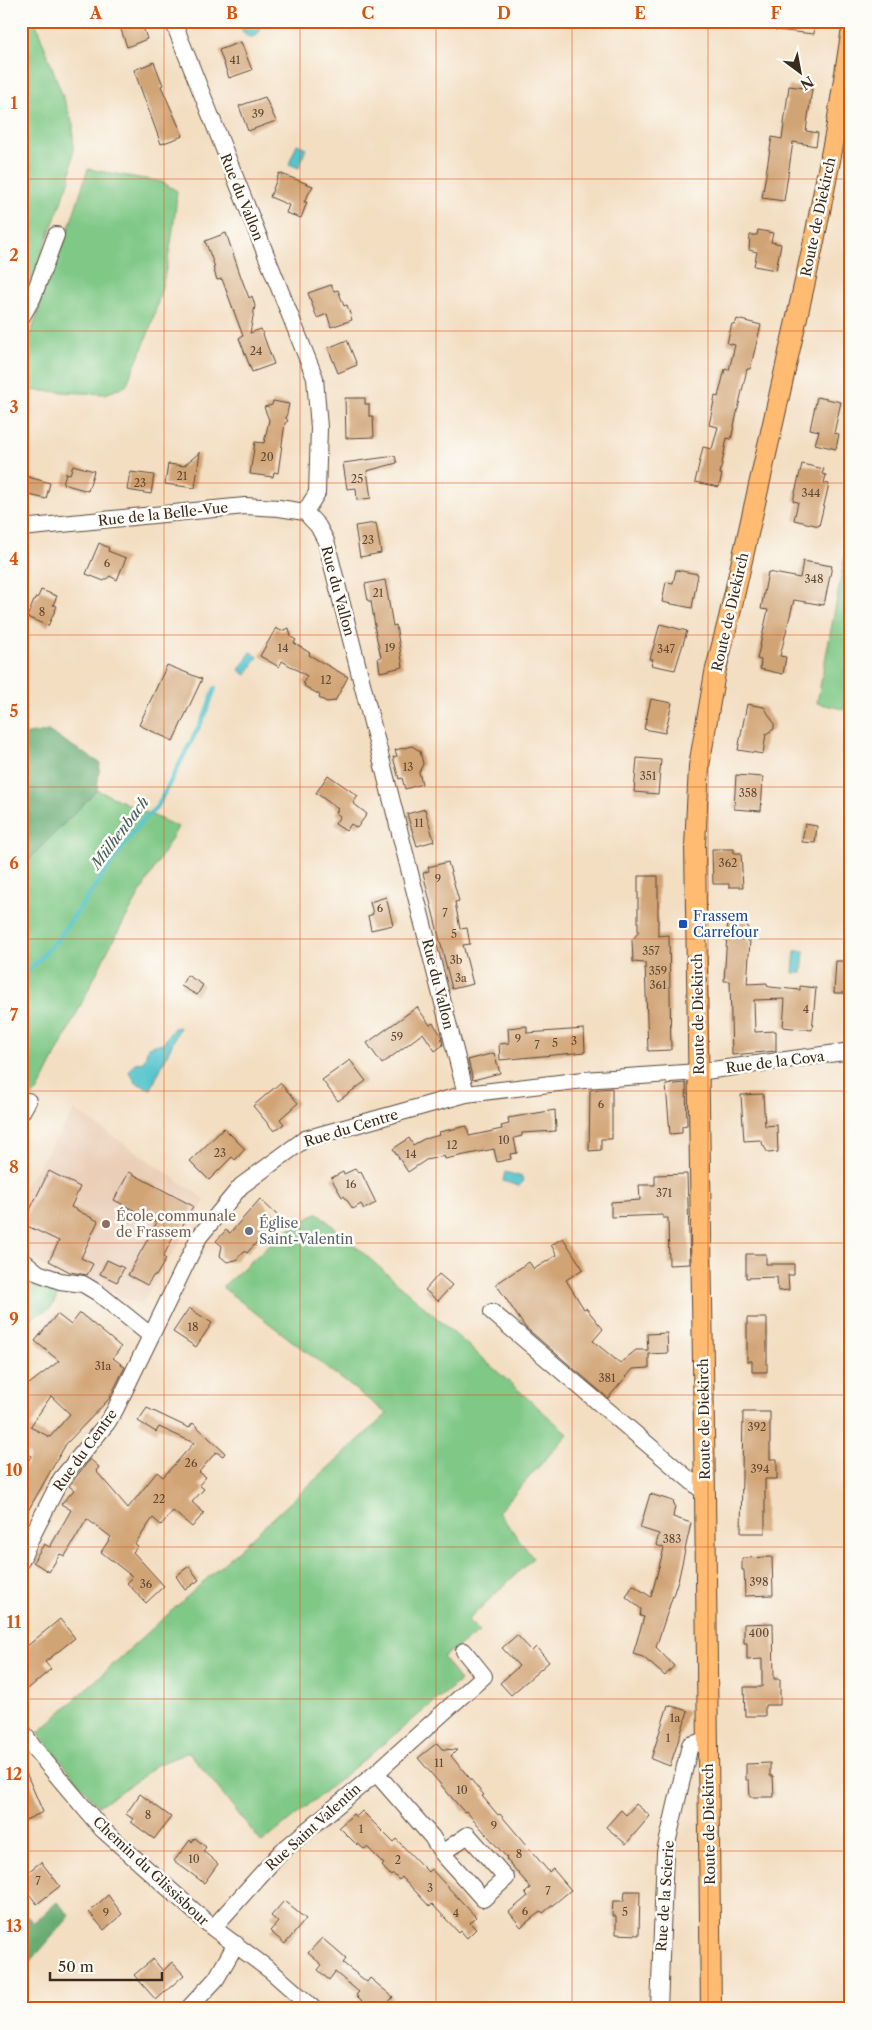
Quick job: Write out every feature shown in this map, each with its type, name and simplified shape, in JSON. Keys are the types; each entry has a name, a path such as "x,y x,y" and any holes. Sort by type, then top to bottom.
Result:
{"main road":[{"name":"Route de Diekirch","path":"711,2009 695,846 699,766 715,673 813,246 836,130 851,35"}],"street":[{"name":"Rue du Vallon","path":"173,21 314,378 319,428 317,493 305,512 318,526 326,541 466,1094"},
{"path":"21,318 33,297 56,235"},
{"name":"Rue de la Belle-Vue","path":"21,528 245,506 305,512"},
{"name":"Rue de la Cova","path":"698,1072 851,1052"},
{"name":"Rue du Centre","path":"21,1562 61,1479 107,1423 199,1237 241,1186 305,1140 466,1094 584,1080 698,1072"},
{"path":"21,1258 38,1273 60,1281 83,1284 98,1293 150,1336"},
{"path":"492,1312 705,1493"},
{"name":"Rue Saint Valentin","path":"213,1928 281,1852 376,1773 484,1676 464,1651"},
{"name":"Chemin du Glissisbour","path":"21,1729 33,1747 102,1829 213,1928 236,1944"},
{"name":"Rue de la Scierie","path":"659,2009 665,1852 690,1745 708,1740"},
{"path":"376,1773 432,1836 442,1853"},
{"path":"188,2009 216,1979 236,1944 271,1971 314,2009"}],"shaded area":[{"name":"École communale de Frassem","path":"75,1110 206,1200 140,1305 97,1285 59,1274 42,1266 21,1248 21,1192"}],"green space":[{"path":"21,21 35,21 73,124 73,152 70,179 21,308"},
{"path":"88,169 162,182 177,191 165,276 156,309 146,340 126,386 105,394 21,390 21,355 35,322 47,279 68,231"},
{"path":"851,525 851,711 817,703"},
{"path":"48,731 100,763 97,790 21,867 21,735"},
{"path":"97,790 178,827 111,944 38,1091 21,1106 21,867"},
{"path":"318,1213 568,1434 498,1512 533,1558 468,1620 479,1632 443,1657 460,1681 262,1843 189,1752 154,1766 144,1776 98,1806 38,1733 387,1414 222,1287 284,1232"},
{"path":"21,1278 26,1282 60,1291 51,1308 33,1317 21,1333"},
{"path":"57,1902 70,1916 31,1961 21,1959 21,1921 28,1916 34,1923"}],"water":[{"path":"251,19 257,22 260,28 257,34 251,37 245,34 242,28 245,22"},
{"path":"297,144 306,148 299,168 289,164"},
{"path":"251,652 258,657 246,675 239,670"},
{"path":"795,951 804,951 802,973 793,973"},
{"path":"180,1027 151,1089 136,1083 129,1072 135,1063 144,1062 148,1047 163,1043 174,1028"},
{"path":"505,1172 522,1177 523,1182 519,1186 503,1181"}],"building":[{"path":"118,21 141,21 147,39 127,47"},
{"path":"775,21 815,21 814,34 775,30"},
{"path":"241,42 252,70 229,78 219,50"},
{"path":"154,62 163,85 161,86 183,136 161,144 134,70"},
{"path":"789,86 812,89 806,131 818,133 816,146 793,142 784,201 762,198 772,137 782,139"},
{"path":"265,97 276,121 248,131 239,106"},
{"path":"279,173 313,186 304,202 307,202 301,218 286,213 289,205 270,197"},
{"path":"758,230 773,233 771,242 781,244 776,270 754,266 757,252 749,250 750,235 757,235"},
{"path":"226,233 249,298 252,296 255,306 250,333 261,329 274,364 252,372 239,338 243,336 222,279 217,280 213,267 215,267 205,241"},
{"path":"331,285 334,291 338,290 344,306 347,305 352,320 331,327 327,314 317,318 308,293"},
{"path":"737,319 761,325 750,369 747,369 731,439 727,438 719,487 695,482 703,447 712,449 718,427 709,425 715,396 718,397 725,369 729,370 735,345 727,343 732,324 735,325"},
{"path":"347,340 357,365 338,373 328,348"},
{"path":"817,397 841,402 834,433 839,434 836,449 815,444 819,431 810,429"},
{"path":"345,398 365,398 365,404 369,404 369,416 373,416 374,437 346,438"},
{"path":"273,401 289,404 286,418 288,421 285,423 278,473 274,472 273,477 250,474 255,442 264,443 269,420 264,407 272,405"},
{"path":"200,452 195,488 165,484 168,464 184,466"},
{"path":"395,456 397,463 367,471 371,498 357,500 356,488 347,489 343,463"},
{"path":"802,464 824,469 822,474 826,475 824,483 829,484 819,526 794,520 798,502 793,501"},
{"path":"73,465 94,471 88,491 63,484 66,473 70,474"},
{"path":"130,472 154,475 151,494 127,490"},
{"path":"25,476 50,483 46,499 21,493"},
{"path":"376,523 381,553 360,557 355,526"},
{"path":"99,543 109,548 108,551 126,558 117,580 110,576 104,581 86,574"},
{"path":"803,561 832,566 824,605 794,600 780,656 786,657 783,674 760,669 761,660 757,659 768,610 761,609 768,572 800,578"},
{"path":"676,570 698,574 692,608 662,602 666,582 673,583"},
{"path":"385,580 393,626 396,625 403,667 380,672 378,658 381,657 371,601 368,601 365,584"},
{"path":"41,590 57,596 53,605 57,606 48,626 27,617 35,598 38,597"},
{"path":"660,624 687,631 675,670 651,665 653,659 650,659"},
{"path":"276,628 281,631 289,628 291,637 296,640 294,643 310,653 309,655 348,677 335,701 327,702 319,698 320,695 304,686 305,684 303,683 307,676 282,661 279,667 260,656"},
{"path":"167,665 202,679 173,741 139,725"},
{"path":"651,699 672,703 665,733 644,729"},
{"path":"747,704 764,707 774,723 774,729 766,734 763,754 738,750"},
{"path":"412,746 420,751 423,764 419,772 422,784 405,789 402,778 399,779 393,757 397,756 395,750"},
{"path":"637,758 661,760 658,794 634,792"},
{"path":"328,775 358,796 353,803 367,814 357,828 351,824 346,831 335,824 340,816 336,813 338,809 316,793"},
{"path":"736,775 763,777 761,811 734,809"},
{"path":"425,809 434,841 417,846 407,814"},
{"path":"805,824 817,826 815,843 802,842"},
{"path":"712,849 734,849 734,853 741,853 743,887 729,887 729,884 713,884"},
{"path":"448,862 459,901 455,902 460,929 467,928 470,944 463,945 473,984 452,989 423,873 429,871 428,867"},
{"path":"638,876 658,876 658,936 669,935 671,1050 648,1051 645,963 633,962 632,940 638,933"},
{"path":"386,897 393,925 371,930 368,916 373,914 370,902"},
{"path":"728,919 748,920 747,941 750,941 747,984 767,983 767,986 770,987 800,990 800,986 816,988 812,1030 783,1027 785,999 754,1000 755,1032 776,1031 776,1051 732,1055 730,981 724,981"},
{"path":"836,961 851,961 851,993 834,993"},
{"path":"187,975 203,985 197,995 181,986"},
{"path":"417,1007 430,1025 433,1023 441,1035 443,1045 435,1051 423,1033 382,1064 367,1043"},
{"path":"527,1026 527,1033 584,1029 585,1052 500,1060 499,1044 509,1043 508,1028"},
{"path":"494,1053 500,1073 473,1080 468,1060"},
{"path":"350,1060 366,1081 338,1101 322,1080"},
{"path":"280,1083 298,1103 280,1119 284,1124 274,1131 253,1106"},
{"path":"686,1083 687,1125 682,1126 682,1133 670,1134 666,1085"},
{"path":"612,1088 612,1139 601,1139 601,1150 589,1151 590,1090"},
{"path":"763,1094 765,1126 777,1125 778,1152 768,1153 760,1140 744,1141 741,1095"},
{"path":"555,1110 556,1131 522,1133 522,1136 514,1138 517,1153 510,1154 511,1159 497,1162 494,1149 445,1159 444,1156 426,1160 408,1172 393,1149 409,1138 413,1145 424,1139 440,1135 439,1132 467,1126 469,1136 502,1129 501,1126 509,1124 508,1118"},
{"path":"224,1128 245,1149 235,1160 232,1157 209,1180 190,1161"},
{"path":"355,1169 358,1173 361,1172 376,1203 364,1209 361,1204 353,1209 344,1196 342,1197 331,1178"},
{"path":"49,1171 80,1187 71,1207 98,1221 81,1258 93,1264 87,1275 70,1272 49,1261 59,1241 23,1224"},
{"path":"129,1172 193,1206 163,1257 166,1259 156,1276 154,1275 147,1285 128,1275 157,1222 114,1200"},
{"path":"687,1174 690,1264 669,1265 668,1218 663,1218 663,1215 611,1217 611,1202 640,1200 639,1185 655,1185 655,1175"},
{"name":"Église Saint-Valentin","path":"260,1199 279,1217 247,1253 244,1251 236,1260 227,1262 220,1256 222,1246 216,1241 226,1230 230,1233"},
{"path":"563,1238 583,1269 566,1280 584,1309 586,1308 603,1329 593,1341 620,1363 636,1350 648,1350 647,1334 667,1333 668,1353 649,1354 649,1368 633,1369 608,1398 525,1327 496,1284 529,1262 534,1269 557,1255 551,1245"},
{"path":"746,1254 766,1254 766,1264 794,1264 794,1275 788,1275 789,1290 778,1291 777,1277 746,1278"},
{"path":"107,1260 124,1268 117,1282 100,1274"},
{"path":"439,1274 452,1285 438,1301 425,1290"},
{"path":"189,1308 212,1323 196,1347 173,1332"},
{"path":"80,1313 121,1347 113,1358 125,1367 109,1399 66,1444 21,1523 21,1474 31,1456 21,1450 21,1379 29,1384 59,1361 35,1341 57,1314 71,1325","holes":["51,1396 70,1414 50,1437 30,1427"]},
{"path":"747,1318 767,1318 767,1372 752,1372 752,1361 747,1361"},
{"path":"147,1408 189,1428 193,1423 225,1453 223,1456 216,1452 199,1472 206,1477 199,1485 204,1489 192,1502 204,1513 192,1527 173,1511 161,1525 153,1518 135,1544 138,1546 133,1552 164,1586 146,1603 127,1583 133,1577 101,1552 111,1537 87,1519 65,1556 60,1554 49,1572 33,1562 44,1544 50,1547 71,1510 61,1504 74,1490 69,1486 90,1459 99,1467 96,1471 128,1508 157,1472 163,1477 194,1443 159,1427 156,1432 138,1421"},
{"path":"743,1412 770,1412 770,1459 777,1459 777,1479 765,1479 765,1533 741,1533"},
{"path":"650,1494 673,1501 675,1506 673,1517 691,1523 679,1577 656,1647 674,1666 665,1676 643,1657 633,1654 644,1617 640,1616 641,1609 626,1597 633,1585 651,1597 664,1548 656,1545 659,1534 640,1528"},
{"path":"772,1557 773,1595 745,1596 742,1558"},
{"path":"189,1566 199,1580 185,1590 176,1576"},
{"path":"60,1619 75,1638 45,1662 51,1669 21,1695 21,1651"},
{"path":"773,1623 774,1679 780,1679 780,1705 765,1705 765,1716 745,1716 744,1687 762,1687 762,1659 747,1660 747,1643 744,1643 744,1624"},
{"path":"517,1635 532,1651 536,1647 549,1662 511,1695 500,1683 519,1666 502,1648"},
{"path":"668,1705 688,1711 670,1766 651,1759"},
{"path":"437,1743 442,1749 457,1750 451,1756 484,1795 482,1796 498,1815 500,1814 549,1872 553,1869 571,1890 543,1913 541,1911 521,1927 509,1912 528,1896 525,1893 531,1888 507,1858 466,1811 464,1812 418,1758"},
{"path":"21,1761 43,1812 21,1822"},
{"path":"770,1763 770,1776 773,1776 774,1797 750,1797 749,1780 746,1780 746,1764"},
{"path":"140,1794 171,1817 154,1839 131,1822 133,1819 126,1814"},
{"path":"636,1804 650,1816 626,1844 606,1827 621,1810 626,1815"},
{"path":"362,1811 393,1842 396,1839 428,1872 431,1869 476,1917 470,1923 476,1929 467,1938 461,1931 459,1933 432,1904 430,1907 402,1877 399,1880 393,1874 391,1876 382,1866 384,1864 367,1847 364,1849 357,1845 339,1827 353,1814 356,1817"},
{"path":"195,1838 206,1847 203,1851 218,1864 204,1883 174,1861 190,1840 192,1842"},
{"path":"41,1862 60,1886 37,1904 21,1884 21,1877"},
{"path":"625,1891 640,1891 639,1935 616,1934 616,1916 612,1916 613,1901 624,1901"},
{"path":"108,1895 122,1914 104,1930 89,1912"},
{"path":"284,1901 306,1919 285,1944 270,1931 278,1922 271,1916"},
{"path":"322,1938 346,1959 343,1963 367,1982 370,1978 393,1997 383,2009 370,2009 356,1995 359,1992 335,1972 329,1980 318,1970 322,1965 308,1953"},
{"path":"153,1959 163,1971 172,1962 184,1975 156,2000 134,1975"}],"waterway":[{"name":"Mülhenbach","path":"21,979 57,940 139,824 157,807 205,715 215,688"}],"place":[{"name":"Frassem Carrefour","path":"683,924"},
{"name":"École communale de Frassem","path":"106,1224"},
{"name":"Église Saint-Valentin","path":"249,1231"}]}
